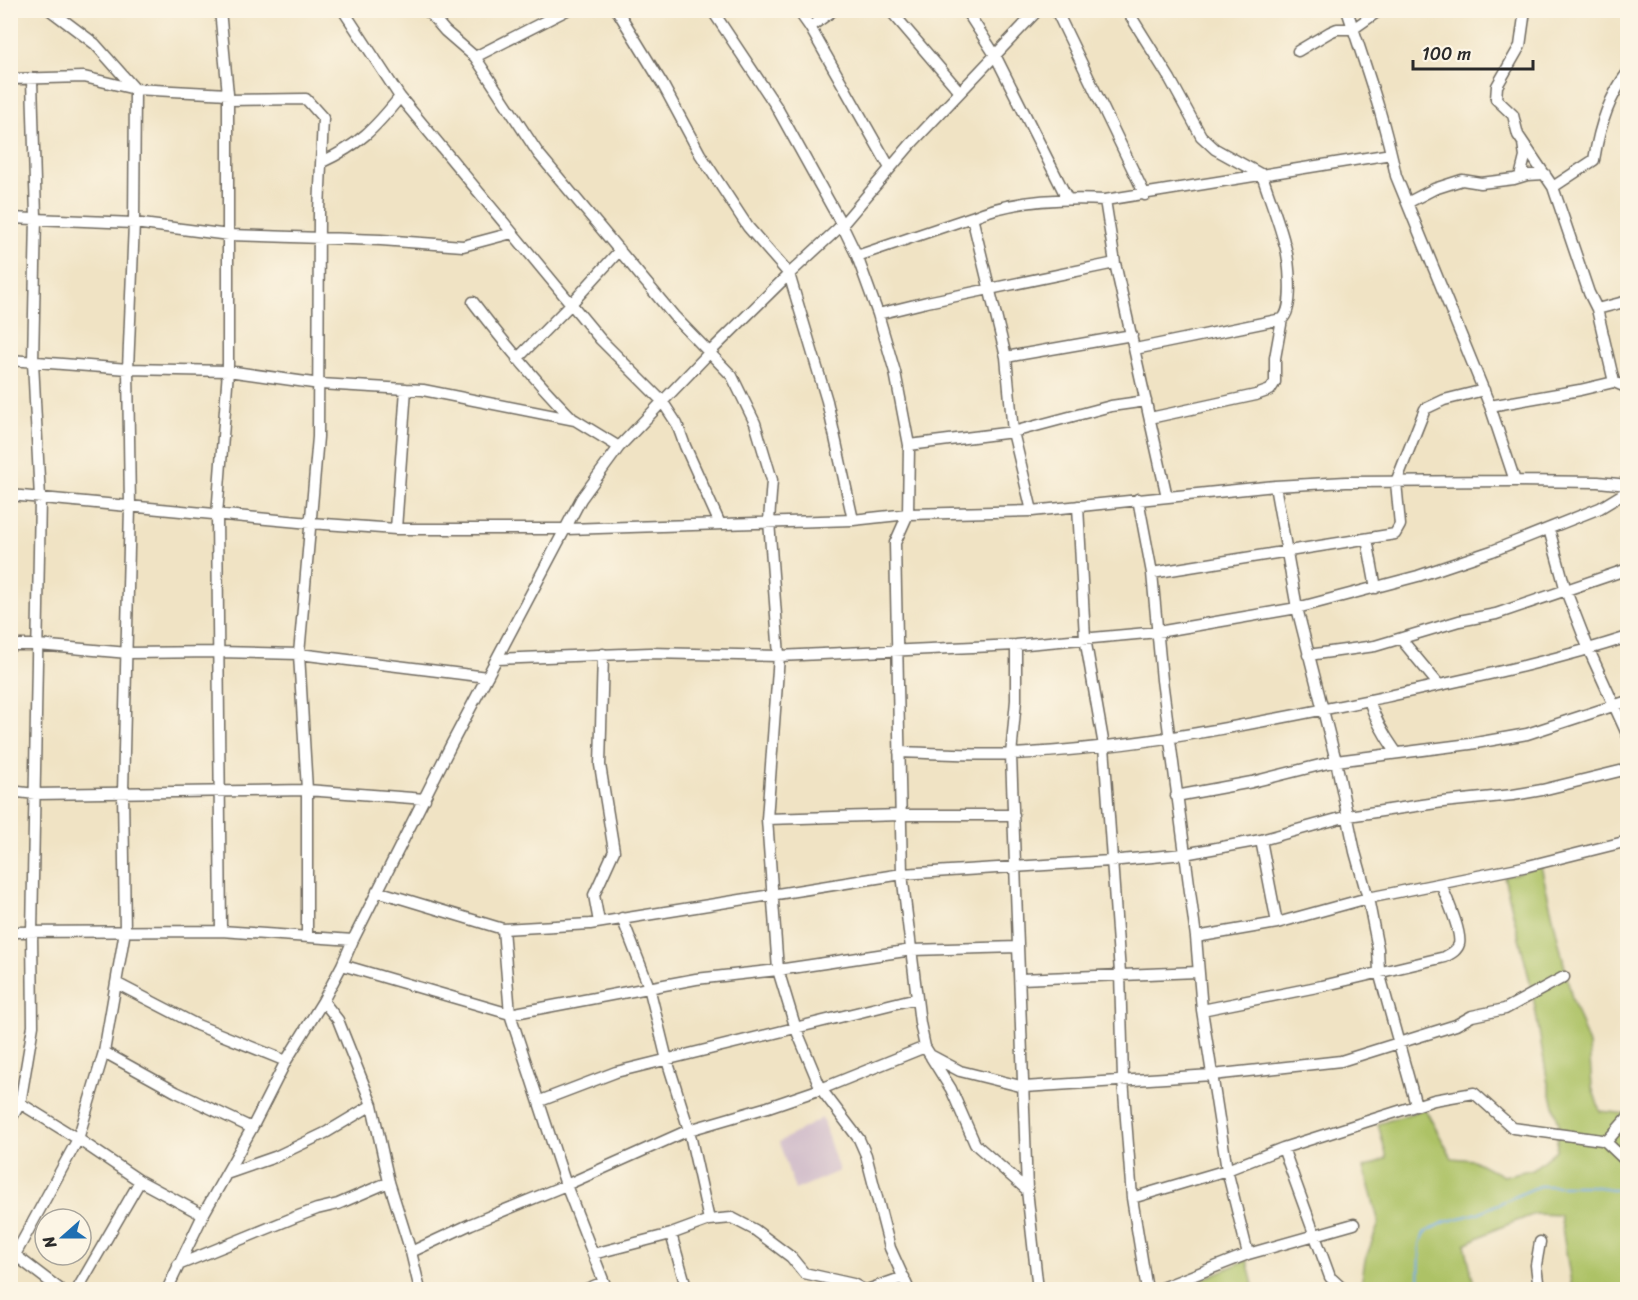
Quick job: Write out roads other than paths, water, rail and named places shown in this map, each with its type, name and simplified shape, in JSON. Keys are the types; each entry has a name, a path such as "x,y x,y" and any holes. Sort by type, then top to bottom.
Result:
{"street":[{"path":"50,10 94,44 135,89 134,223 128,369 130,507 123,792 125,931 104,1052 78,1139 12,1257 62,1290"},
{"path":"220,10 228,97 229,235 228,371 217,515 221,931"},
{"path":"343,10 400,97 602,340 663,401 677,424 720,524"},
{"path":"427,10 445,31 475,57 538,153 674,316 732,376 755,423 772,480 769,521 779,656 767,819 778,970 796,1029 821,1089 859,1139 866,1155 883,1227 893,1257 909,1290"},
{"path":"475,57 567,10"},
{"path":"617,10 706,163 748,227 789,274 827,401 853,520"},
{"path":"712,10 776,106 842,225 857,256 878,314 895,372 909,445 908,514 895,543 902,874 917,998 928,1051 951,1089 975,1144 1027,1190"},
{"path":"798,10 810,27 890,168"},
{"path":"810,27 834,10"},
{"path":"890,10 960,92"},
{"path":"966,10 995,55 1067,198"},
{"path":"1056,10 1145,195"},
{"path":"1126,10 1170,79 1201,136 1215,149 1262,175 1287,257 1289,308 1282,319 1275,358 1275,382 1270,390 1150,418"},
{"path":"1347,10 1371,83 1396,176 1484,390 1515,481"},
{"path":"1298,51 1337,29 1353,29 1380,10"},
{"path":"1526,10 1520,46 1497,86 1496,95 1499,102 1513,115 1518,135 1552,187 1589,293 1597,309 1614,382"},
{"path":"167,1290 203,1215 252,1128 286,1061 342,965 377,891 487,677 582,499 619,447 710,352 842,225 890,168 1037,11"},
{"path":"1552,187 1594,160 1603,118 1620,82 1628,72"},
{"path":"10,79 84,77 135,89 228,97 306,99 323,118 319,239 318,437 299,654 307,790 307,936"},
{"path":"10,1120 33,1026 32,933 40,498 33,362 36,217 32,80"},
{"path":"322,162 345,151 363,138 379,124 400,97"},
{"path":"1520,177 1525,157 1522,142"},
{"path":"857,256 990,209 1067,198 1105,200 1145,195 1391,154"},
{"path":"1407,204 1452,182 1469,180 1481,183 1545,174"},
{"path":"1105,200 1115,263 1167,497"},
{"path":"10,218 36,217 134,223 229,235 381,240 463,246 512,233"},
{"path":"972,217 1006,357 1013,432 1032,511"},
{"path":"517,359 620,250"},
{"path":"878,314 1115,263"},
{"path":"1597,309 1628,301"},
{"path":"473,302 517,359 549,395 575,420 619,447"},
{"path":"1135,349 1282,319"},
{"path":"1006,357 1132,335"},
{"path":"10,360 128,369 228,371 320,384 406,388 575,420"},
{"path":"1490,406 1614,382 1628,388"},
{"path":"396,529 406,388"},
{"path":"1152,573 1390,535 1398,530 1400,519 1396,482 1425,409 1444,400 1484,390"},
{"path":"909,445 1013,432 1111,406 1146,401"},
{"path":"10,495 396,529 567,529 853,520 908,514 1032,511 1275,486 1515,481 1599,482 1628,485"},
{"path":"1275,486 1297,608 1368,898 1378,949 1379,972 1416,1106"},
{"path":"497,659 650,653 779,656 1016,645 1158,632 1297,608 1376,588 1492,551 1600,508 1628,491"},
{"path":"1138,499 1152,573 1176,796 1196,937 1202,1010 1227,1170 1248,1254"},
{"path":"1078,506 1085,638 1104,746 1110,861 1120,973 1123,1079 1132,1198 1147,1290"},
{"path":"1549,529 1566,591 1589,650 1628,736"},
{"path":"1367,539 1376,588"},
{"path":"1308,655 1375,646 1459,621 1496,614 1628,569"},
{"path":"899,752 1011,754 1104,746 1169,736 1322,711 1516,668 1589,650 1628,637"},
{"path":"1401,639 1439,685"},
{"path":"10,645 38,645 128,653 299,654 487,677"},
{"path":"1016,645 1016,700 1011,754 1027,1190 1038,1290"},
{"path":"600,922 594,896 615,851 600,765 603,654"},
{"path":"1369,700 1373,716 1383,735 1396,752"},
{"path":"1176,796 1252,782 1336,761 1470,744 1527,734 1628,701"},
{"path":"377,891 503,929 600,922 902,874 1184,854 1261,840 1348,816 1533,792 1628,769"},
{"path":"10,791 35,794 307,790 425,799"},
{"path":"767,819 901,815 1014,815"},
{"path":"1261,840 1277,923"},
{"path":"1196,937 1277,923 1368,898 1528,866 1628,841"},
{"path":"1202,1010 1322,986 1445,957 1455,951 1459,945 1458,935 1441,884"},
{"path":"622,918 649,987 667,1060 688,1130 709,1220"},
{"path":"503,929 510,1014 566,1185 606,1286 584,1290"},
{"path":"10,932 221,931 353,940"},
{"path":"342,965 510,1014 649,987 912,950 1018,947"},
{"path":"1020,979 1120,973 1198,972"},
{"path":"928,1051 960,1071 1024,1087 1212,1075 1341,1061 1456,1025 1472,1016 1505,1009 1564,977"},
{"path":"116,983 197,1025 286,1061"},
{"path":"540,1101 616,1072 917,998"},
{"path":"323,1000 338,1020 372,1105 389,1182 411,1252 420,1290"},
{"path":"411,1252 688,1130 768,1107 928,1051"},
{"path":"104,1052 177,1092 252,1128"},
{"path":"1132,1198 1227,1170 1282,1148 1416,1106 1450,1096 1474,1093 1513,1128 1606,1142 1628,1163"},
{"path":"15,1100 140,1181 203,1215"},
{"path":"226,1174 275,1157 327,1132 372,1105"},
{"path":"1606,1142 1628,1117"},
{"path":"1282,1148 1330,1277 1344,1290"},
{"path":"77,1290 140,1181"},
{"path":"178,1265 309,1212 338,1204 389,1182"},
{"path":"594,1254 671,1234 709,1220 732,1218 755,1230 791,1257 804,1273 853,1284 865,1290 904,1277"},
{"path":"1156,1290 1248,1254 1354,1224"},
{"path":"671,1234 687,1290"},
{"path":"1539,1290 1536,1265 1540,1242"}],"waterway":[{"path":"1419,1290 1420,1244 1424,1233 1445,1222 1478,1213 1539,1186 1589,1186 1628,1191"}]}
